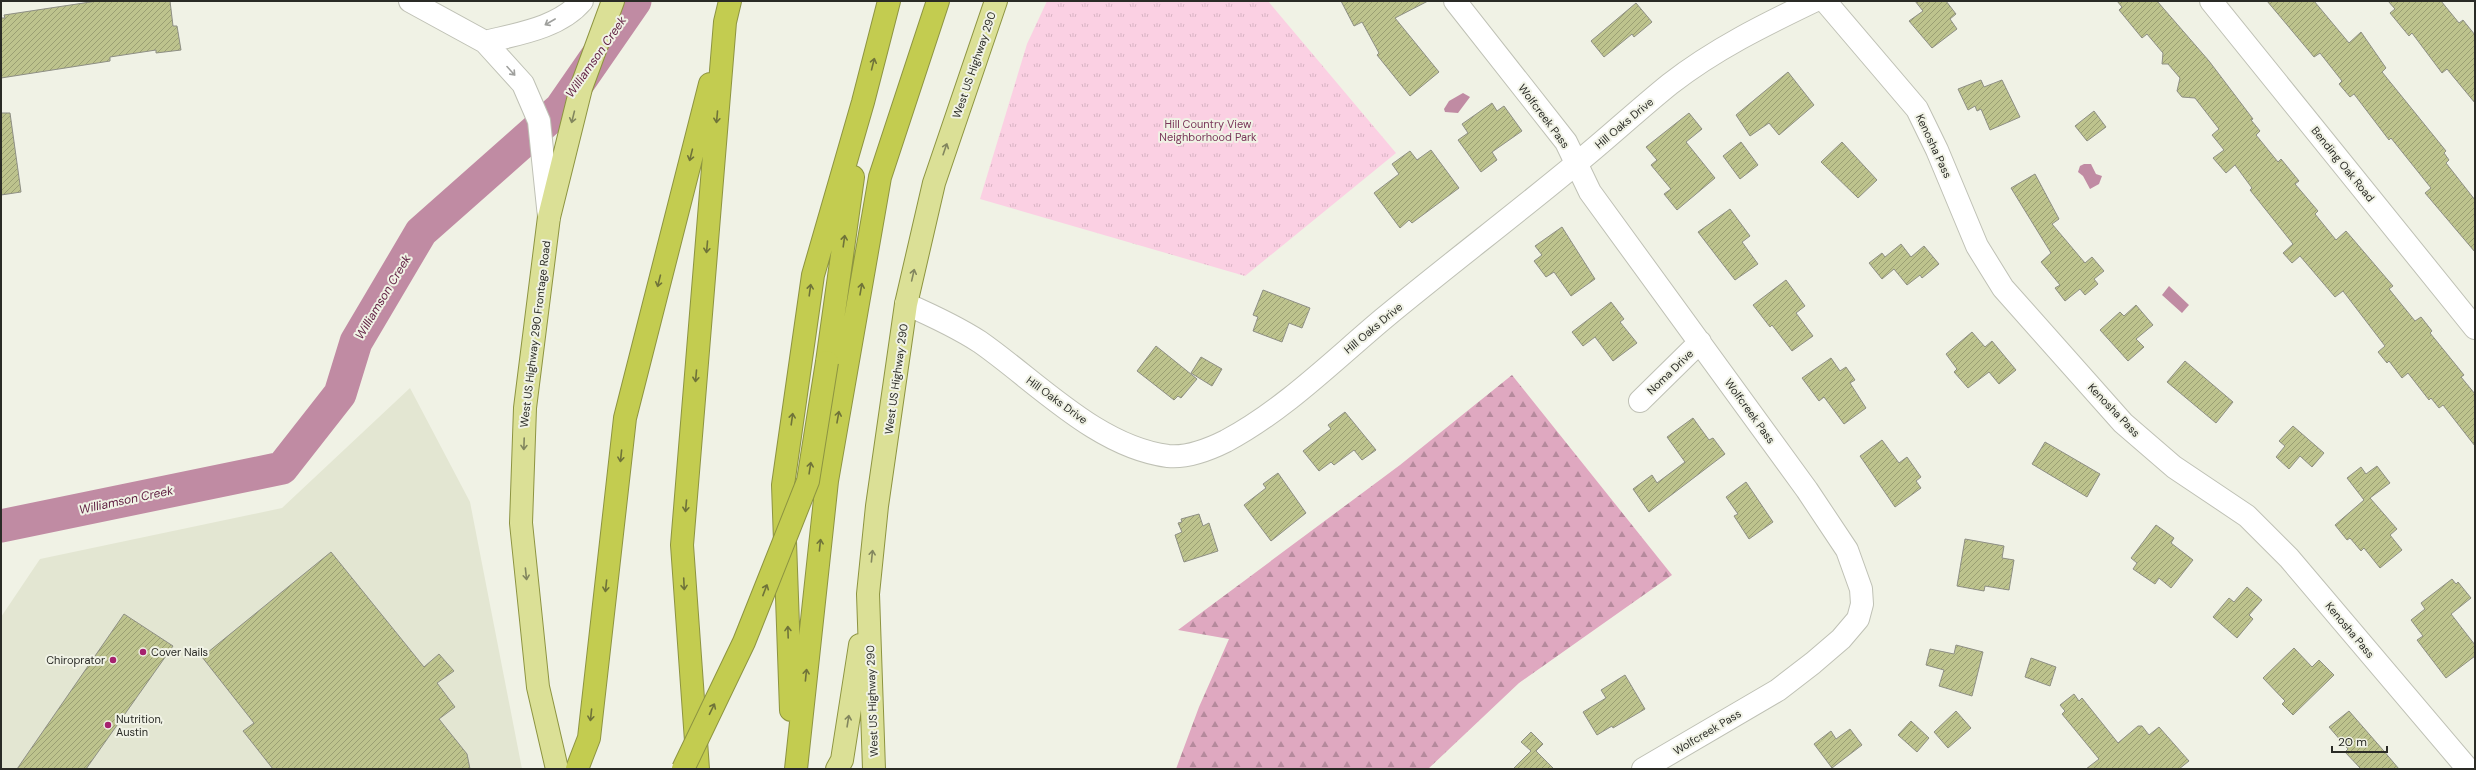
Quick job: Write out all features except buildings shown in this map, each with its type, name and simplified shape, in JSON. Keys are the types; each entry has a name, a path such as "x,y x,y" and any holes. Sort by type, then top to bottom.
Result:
{"highway":[{"path":"577,769 589,738 625,418 730,1"},
{"path":"795,769 783,485 813,274 863,102 889,1"},
{"path":"795,769 827,481 880,177 938,1"},
{"path":"698,769 682,545 725,22"},
{"path":"683,769 744,642 808,481 827,362 863,102"}],"main road":[{"name":"West US Highway 290 Frontage Road","path":"557,769 538,687 521,522 525,408 549,217 581,88 613,1"},
{"name":"West US Highway 290","path":"874,769 868,594 877,506 906,304 934,183 996,1"},
{"path":"839,764 868,594"},
{"path":"538,687 550,769"}],"street":[{"path":"410,1 485,42 523,84 539,121 549,217"},
{"path":"485,42 541,28 577,7 582,1"},
{"name":"Wolfcreek Pass","path":"1455,1 1566,142 1590,192 1807,490 1847,550 1861,589 1862,604 1858,619 1841,639 1778,690 1644,769"},
{"name":"Hill Oaks Drive","path":"906,304 954,327 978,341 1076,417 1099,430 1144,450 1168,456 1185,456 1206,450 1227,441 1283,402 1576,164 1672,83 1741,36 1814,1"},
{"name":"Kenosha Pass","path":"1825,1 1917,109 1937,150 1977,246 2003,288 2123,423 2174,467 2247,516 2289,558 2468,769"},
{"name":"Bending Oak Road","path":"2211,1 2475,328"},
{"name":"Noma Drive","path":"1640,401 1700,342"}],"shaded area":[{"path":"1463,93 1470,97 1458,113 1445,112 1444,109 1449,101"},
{"path":"2084,164 2091,164 2096,174 2102,176 2099,184 2090,189 2083,176 2078,172 2080,166"},
{"path":"2169,286 2189,305 2182,313 2162,295"},
{"path":"410,388 470,502 522,769 1,769 1,617 40,559 282,508"}],"green space":[{"name":"Hill Country View Neighborhood Park","path":"1047,1 1268,1 1396,153 1245,276 980,199 1027,44"},
{"path":"1512,375 1672,575 1519,683 1428,769 1176,769 1199,707 1229,639 1178,630 1400,465"}],"waterway":[{"name":"Williamson Creek","path":"1,526 282,468 340,394 356,342 421,232 561,108 635,1"}],"place":[{"name":"Cover Nails","path":"143,652"},
{"name":"Chiroprator","path":"113,660"},
{"name":"Nutrition, Austin","path":"108,725"}]}
